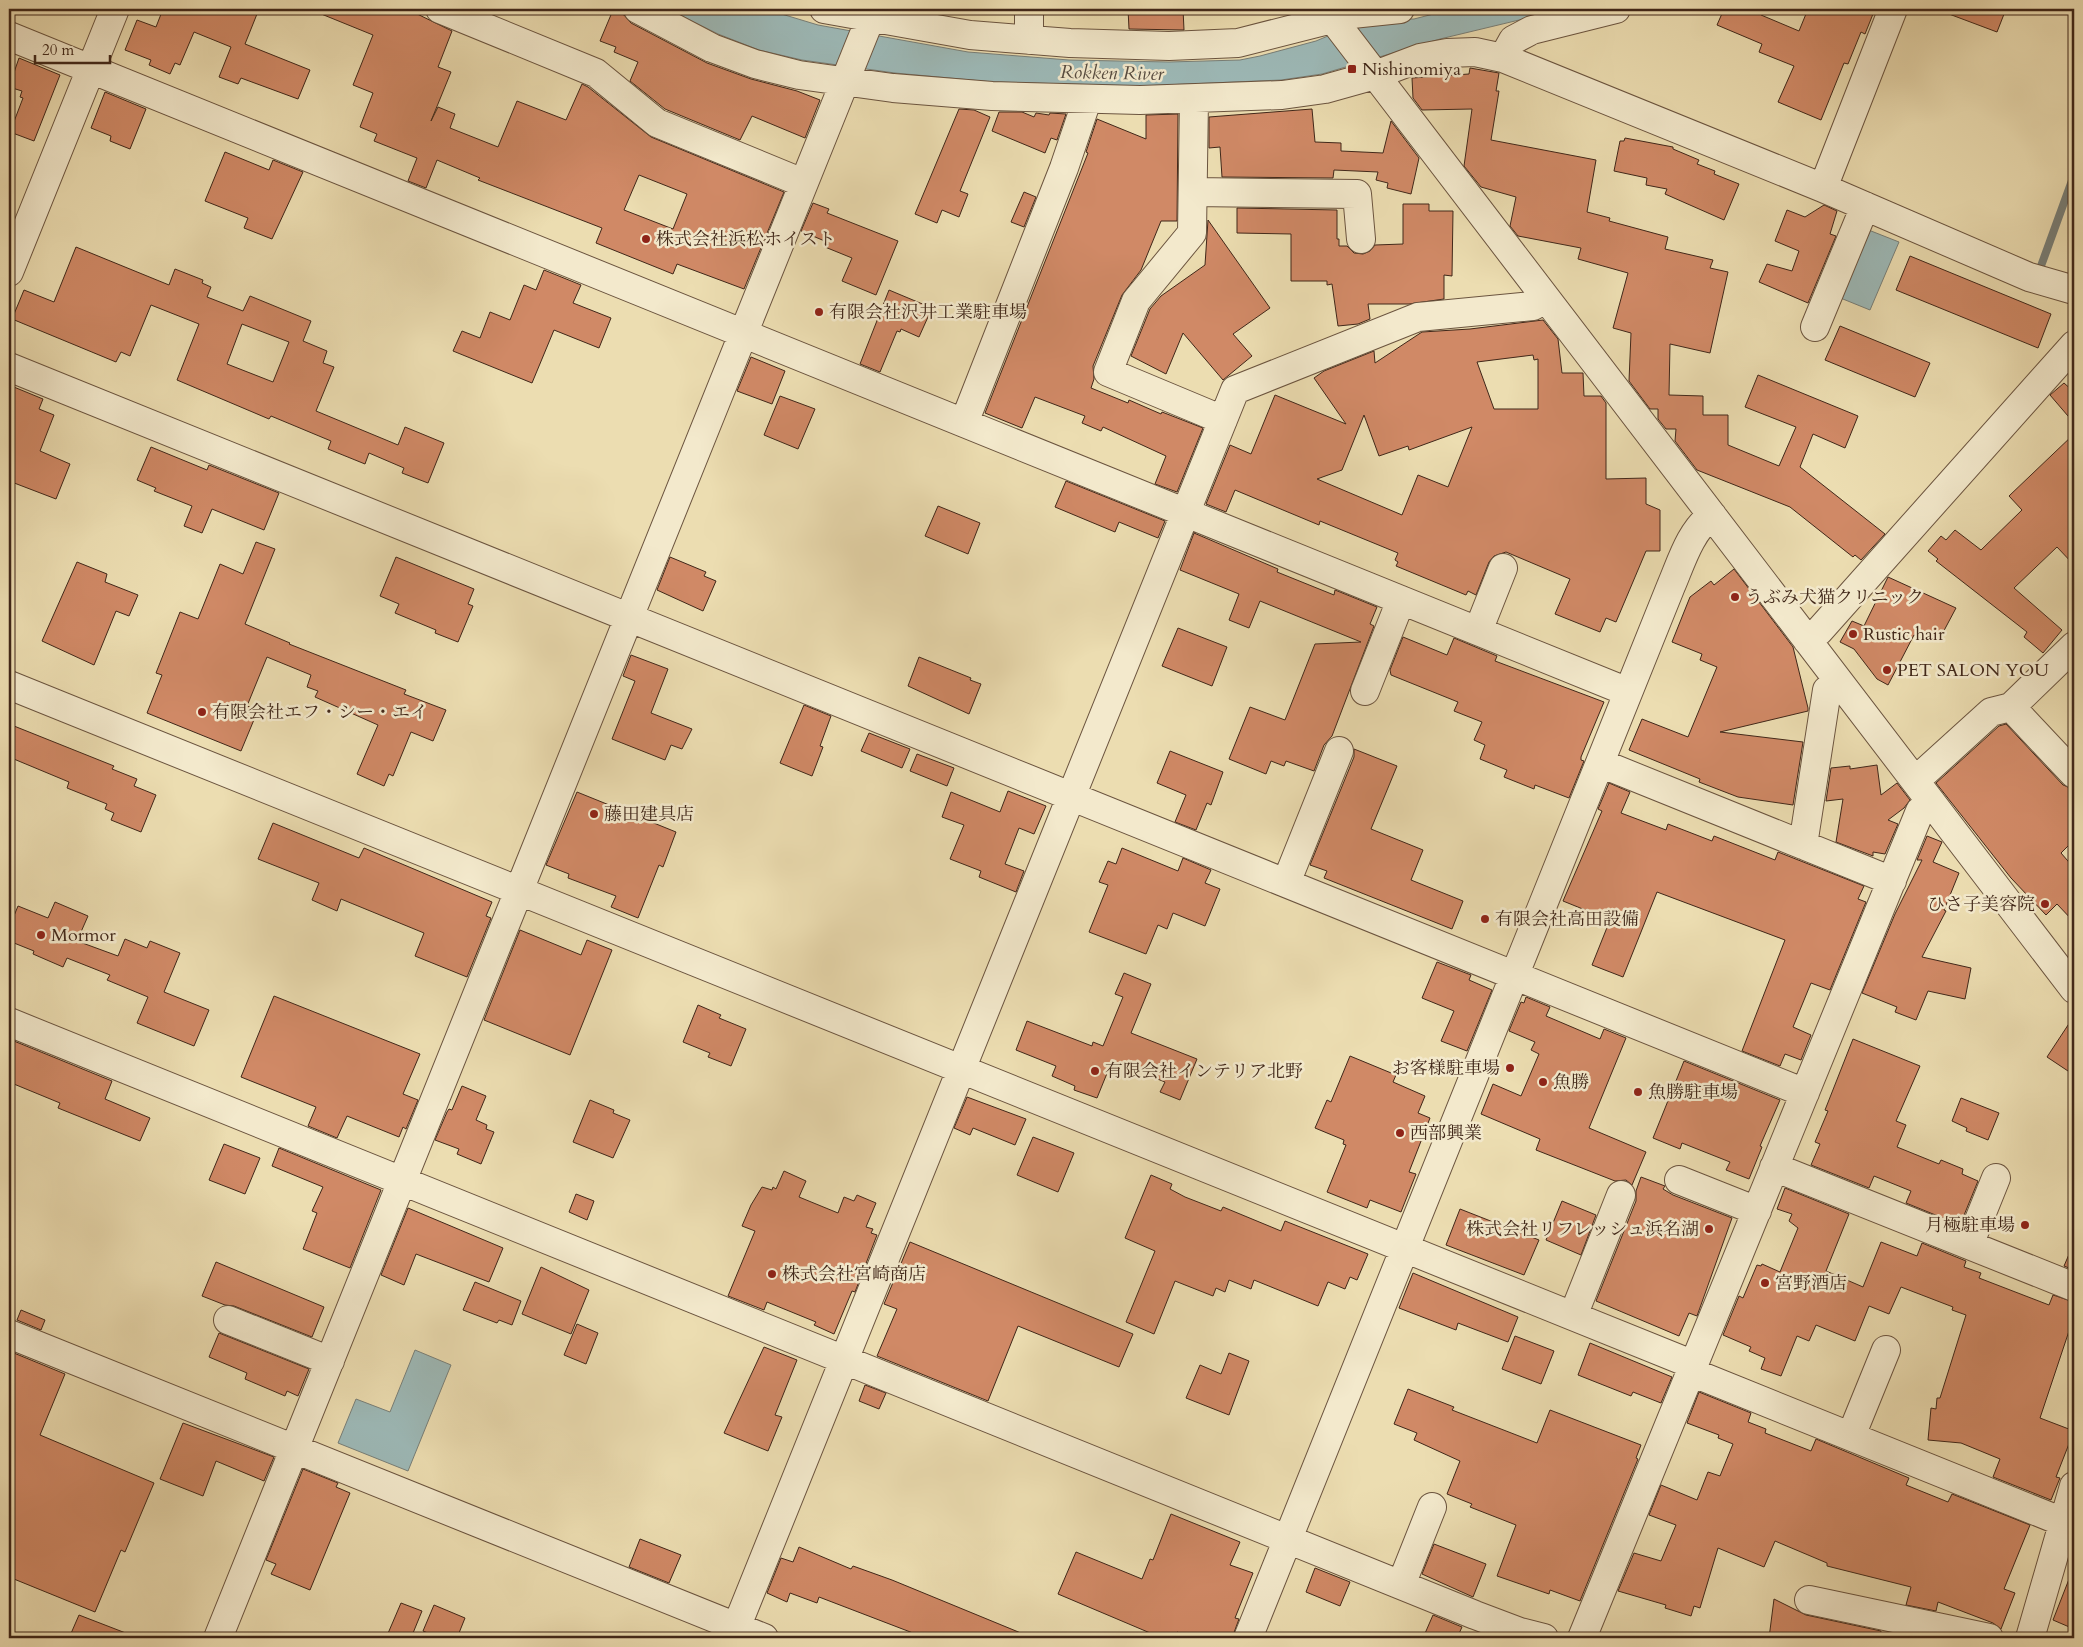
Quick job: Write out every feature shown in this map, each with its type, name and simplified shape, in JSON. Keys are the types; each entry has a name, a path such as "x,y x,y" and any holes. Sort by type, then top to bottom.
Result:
{"street":[{"path":"9,272 115,9"},
{"path":"440,9 596,73 657,123 803,183"},
{"path":"638,9 712,48 755,64 799,75 846,78 952,94 1084,100 1194,99 1308,91 1326,89 1371,71 1420,58 1447,53 1476,52 1503,58 1824,188 2029,277 2074,290"},
{"path":"824,9 970,35 1120,45 1219,45 1256,40 1352,14 1400,9"},
{"path":"1029,9 1029,40"},
{"path":"1503,58 1513,40 1532,30 1616,9"},
{"path":"1824,188 1893,9"},
{"path":"218,1638 870,18"},
{"path":"1332,18 2073,986"},
{"path":"9,36 1628,692"},
{"path":"1194,99 1192,233 1136,301 1108,372 1223,420"},
{"path":"964,423 1064,168 1084,109 1084,100"},
{"path":"1193,192 1357,194 1361,239"},
{"path":"1815,327 1865,206"},
{"path":"734,1633 1235,390 1400,322 1437,314 1533,306 1545,298"},
{"path":"1807,640 1819,631 2074,345"},
{"path":"9,368 1805,1093"},
{"path":"1248,1638 1628,692 1687,550 1703,522 1712,515"},
{"path":"1478,631 1503,568"},
{"path":"1365,691 1401,600"},
{"path":"1915,781 1991,712 2011,706 2074,646"},
{"path":"1803,845 1827,690 1838,681"},
{"path":"9,685 1573,1316 1851,1436 2063,1522"},
{"path":"2011,706 2074,774"},
{"path":"1286,883 1339,751"},
{"path":"1600,763 1892,882"},
{"path":"1582,1638 1920,811 1932,803"},
{"path":"9,1022 1401,1585 1520,1632 1544,1638"},
{"path":"1774,1167 2074,1287"},
{"path":"1969,1245 1996,1178"},
{"path":"1679,1180 1756,1212"},
{"path":"1573,1316 1621,1195"},
{"path":"228,1320 330,1362"},
{"path":"9,1334 734,1633 764,1638"},
{"path":"1851,1436 1886,1350"},
{"path":"2030,1638 2074,1486"},
{"path":"1401,1585 1432,1507"},
{"path":"1809,1600 1900,1629 1989,1638"}],"water":[{"name":"Rokken River","path":"668,9 765,9 818,25 968,52 1069,60 1169,62 1240,60 1260,56 1316,41 1366,20 1414,19 1453,9 1565,9 1440,39 1322,74 1281,80 1140,86 993,82 895,73 802,60 759,50 718,34"},
{"path":"1866,229 1899,242 1870,310 1838,297"},
{"path":"415,1350 451,1365 408,1471 338,1443 356,1399 390,1412"}],"building":[{"path":"163,9 259,9 245,44 310,70 298,99 241,78 238,84 219,77 231,47 194,32 180,65 175,63 170,74 149,65 151,60 125,50 137,20 156,27"},
{"path":"309,9 407,9 452,31 438,67 451,72 431,121 438,107 455,114 450,128 498,147 517,101 566,120 582,84 651,137 784,192 744,289 677,264 673,274 596,243 602,228 478,180 480,178 437,160 426,188 408,181 417,158 374,141 377,134 360,127 373,93 353,85 373,35","holes":["639,175 687,194 673,229 624,210"]},
{"path":"1128,9 1183,9 1184,30 1129,29"},
{"path":"1724,9 1763,9 1761,15 1799,31 1808,9 1875,9 1865,34 1861,32 1848,64 1844,63 1821,120 1778,102 1794,66 1759,52 1762,44 1717,25"},
{"path":"1941,9 2006,9 1997,32 1941,11"},
{"path":"613,10 624,15 631,23 707,63 751,79 797,91 820,100 805,138 752,116 740,140 665,109 630,81 638,62 614,52 616,47 600,41"},
{"path":"19,58 60,75 34,141 10,132 23,98 20,97 22,91 9,87"},
{"path":"1470,68 1499,73 1496,91 1499,91 1491,140 1596,160 1587,212 1610,218 1609,221 1668,237 1665,249 1713,260 1710,268 1728,272 1710,353 1670,344 1669,395 1703,396 1703,415 1728,415 1728,445 1779,466 1796,427 1745,407 1758,375 1858,416 1845,448 1813,434 1800,467 1885,534 1861,560 1855,555 1853,557 1790,507 1697,470 1675,441 1676,429 1666,429 1658,419 1658,409 1650,409 1629,381 1631,333 1613,328 1628,273 1578,259 1581,248 1518,236 1510,226 1516,197 1481,187 1464,166 1472,109 1422,110 1413,98 1412,78 1469,74"},
{"path":"105,92 146,109 130,149 110,141 111,136 91,128"},
{"path":"959,109 974,110 990,117 960,191 968,194 959,217 942,210 937,223 915,214"},
{"path":"1312,109 1315,142 1341,143 1341,151 1383,153 1391,121 1419,158 1411,194 1387,188 1388,183 1376,180 1378,172 1334,170 1333,178 1222,177 1220,147 1209,148 1209,117"},
{"path":"999,112 1022,112 1034,117 1036,113 1049,115 1050,113 1066,114 1057,140 1051,138 1045,153 992,131"},
{"path":"1178,114 1177,221 1161,221 1141,270 1122,295 1093,366 1094,379 1091,388 1128,403 1129,400 1161,414 1162,412 1203,428 1177,492 1155,484 1166,456 1103,427 1101,431 1082,423 1085,416 1035,397 1022,428 985,413 1088,153 1086,152 1097,119 1146,139 1146,115"},
{"path":"1625,138 1673,147 1673,149 1699,160 1697,164 1715,171 1714,174 1739,184 1724,220 1665,194 1667,189 1646,185 1647,178 1614,171 1620,141 1624,141"},
{"path":"225,152 269,170 273,160 303,172 272,239 244,228 248,218 205,201"},
{"path":"1024,192 1036,197 1024,227 1011,222"},
{"path":"813,203 829,209 827,213 898,241 876,295 842,281 852,258 825,247 827,242 801,231"},
{"path":"1403,204 1429,204 1429,211 1453,211 1452,276 1444,275 1444,299 1409,304 1368,304 1370,319 1358,324 1338,326 1332,284 1327,285 1327,281 1291,281 1291,234 1237,233 1237,208 1337,210 1337,239 1339,239 1339,246 1347,246 1354,253 1363,254 1370,251 1375,245 1403,244"},
{"path":"1824,205 1837,211 1830,234 1836,236 1808,303 1759,282 1767,264 1792,271 1799,251 1775,241 1787,210 1805,217"},
{"path":"1208,220 1270,308 1233,334 1252,356 1223,380 1183,333 1166,374 1131,356 1150,309 1161,296 1205,265"},
{"path":"76,247 169,285 175,269 203,280 202,283 211,287 207,297 243,311 250,296 311,321 303,341 327,351 323,363 334,367 316,411 398,445 405,427 444,443 428,483 402,473 404,468 369,453 365,464 328,449 331,441 271,416 269,419 177,380 199,324 151,305 130,356 121,352 116,362 12,319 24,290 54,302","holes":["242,324 289,342 273,382 227,364"]},
{"path":"1910,256 2051,314 2038,348 1896,290"},
{"path":"544,270 581,285 573,303 611,318 599,348 554,330 532,383 453,351 462,331 480,338 490,312 510,320 524,285 536,290"},
{"path":"889,290 932,308 919,337 901,329 900,332 897,331 880,372 860,364"},
{"path":"1543,320 1558,339 1562,373 1583,373 1584,396 1601,396 1606,403 1606,479 1646,478 1646,504 1660,510 1660,551 1646,551 1616,622 1606,618 1600,632 1555,614 1570,579 1506,552 1494,556 1489,562 1476,595 1468,591 1466,595 1396,566 1398,562 1395,560 1398,553 1320,521 1319,525 1235,490 1226,512 1206,504 1230,445 1251,454 1275,395 1346,424 1314,378 1324,371 1374,351 1375,363 1422,332 1470,329","holes":["1533,355 1534,360 1538,359 1538,409 1494,409 1477,362","1364,415 1379,456 1408,446 1409,450 1472,427 1448,487 1418,475 1402,515 1317,479 1342,470"]},
{"path":"1840,326 1930,363 1915,397 1825,360"},
{"path":"751,357 785,371 772,404 737,391"},
{"path":"2064,383 2074,392 2074,423 2050,395"},
{"path":"9,385 43,399 39,409 54,415 40,451 70,464 56,499 9,481"},
{"path":"780,396 815,409 798,449 764,435"},
{"path":"2074,434 2074,565 2057,547 2014,588 2062,630 2043,653 2024,637 2027,632 1936,561 1938,559 1928,551 1941,536 1946,540 1955,530 1981,550 2022,510 2009,496"},
{"path":"151,447 207,470 209,465 279,493 264,530 212,509 202,533 184,526 192,506 154,491 156,488 137,480"},
{"path":"1066,481 1165,521 1158,538 1119,522 1115,532 1055,507"},
{"path":"938,506 980,523 968,554 925,536"},
{"path":"1194,533 1278,569 1277,572 1334,595 1335,590 1377,607 1370,624 1374,626 1332,736 1324,745 1314,771 1286,761 1284,766 1271,761 1266,774 1229,759 1250,707 1285,720 1315,644 1361,642 1260,601 1249,628 1229,620 1239,594 1180,570"},
{"path":"256,542 275,549 245,624 289,644 406,690 404,694 446,710 433,741 411,732 393,776 389,774 384,786 357,774 378,725 315,697 318,691 307,687 311,675 267,657 247,706 258,710 241,751 147,713 162,675 156,673 180,612 198,619 220,564 243,574"},
{"path":"396,557 474,589 468,604 473,606 458,642 435,633 436,630 395,613 399,604 380,596"},
{"path":"670,557 706,572 704,576 716,581 703,611 657,590"},
{"path":"77,562 107,574 105,582 138,595 129,616 116,611 94,665 42,641"},
{"path":"1734,569 1793,647 1808,711 1720,732 1803,742 1793,805 1738,797 1699,782 1700,779 1629,750 1642,719 1688,737 1717,667 1700,660 1702,654 1672,642 1690,597 1711,581 1714,585"},
{"path":"1888,577 1956,608 1939,640 1929,635 1926,641 1914,635 1888,685 1877,679 1854,649 1840,642 1852,621 1864,626"},
{"path":"1178,628 1227,647 1212,686 1162,666"},
{"path":"1403,637 1447,655 1454,638 1497,656 1495,661 1604,702 1581,757 1581,760 1584,761 1569,798 1535,785 1534,789 1504,777 1507,770 1480,759 1485,745 1474,740 1482,722 1454,711 1458,702 1391,675 1390,670"},
{"path":"631,655 668,669 651,713 692,729 682,749 671,745 665,760 612,739 635,681 623,676"},
{"path":"919,657 971,678 970,680 981,684 969,714 908,686"},
{"path":"804,705 831,716 820,746 823,747 812,776 780,763"},
{"path":"9,724 114,766 112,769 137,779 134,786 156,795 141,832 111,820 114,813 105,809 107,804 67,788 69,782 9,757"},
{"path":"2006,724 2063,785 2074,789 2074,840 2061,853 2074,868 2074,922 2057,904 2046,915 2011,878 1936,783 1999,726"},
{"path":"869,733 910,749 902,768 861,751"},
{"path":"1354,749 1397,766 1371,829 1423,850 1411,880 1463,901 1452,929 1324,878 1327,871 1310,865 1354,757"},
{"path":"1170,751 1223,772 1211,805 1207,803 1196,830 1175,822 1186,795 1157,783"},
{"path":"917,754 954,768 947,786 910,771"},
{"path":"1877,765 1881,795 1897,783 1910,800 1904,808 1888,820 1898,824 1885,854 1873,852 1873,856 1836,842 1843,799 1826,801 1831,768 1850,766 1850,769"},
{"path":"1609,783 1630,792 1621,813 1666,830 1668,824 1712,841 1714,836 1775,860 1778,852 1864,886 1858,899 1866,902 1830,990 1811,983 1793,1027 1811,1035 1801,1060 1785,1054 1780,1066 1742,1051 1785,940 1657,892 1623,977 1592,965 1610,920 1563,901 1602,811 1598,809"},
{"path":"1008,791 1046,806 1034,834 1019,828 1005,864 1024,871 1016,892 979,877 981,871 950,859 964,825 942,817 951,792 1000,812"},
{"path":"577,792 676,832 663,867 659,865 638,918 611,907 616,896 568,878 569,874 546,865"},
{"path":"273,823 359,858 364,848 492,902 486,916 491,918 467,977 415,956 424,933 341,899 337,911 312,900 319,883 258,859"},
{"path":"1927,836 1942,842 1933,862 1959,873 1944,910 1946,911 1922,957 1971,968 1965,999 1928,991 1916,1020 1895,1012 1897,1007 1862,993 1895,914 1922,860 1917,860"},
{"path":"1122,848 1178,871 1183,858 1211,870 1205,883 1220,889 1205,926 1173,913 1167,929 1158,925 1146,954 1089,932 1108,885 1099,882 1108,861 1116,864"},
{"path":"55,902 88,916 77,941 118,956 125,939 147,948 150,941 180,953 164,992 209,1010 194,1046 137,1023 148,997 107,980 110,975 67,958 63,967 33,954 34,951 9,941 9,928 18,906 48,918"},
{"path":"520,930 581,955 587,940 612,950 570,1055 484,1020"},
{"path":"1437,962 1471,975 1469,980 1492,990 1467,1051 1441,1041 1454,1011 1422,998"},
{"path":"1124,973 1151,984 1131,1033 1197,1059 1180,1100 1160,1092 1165,1082 1112,1061 1097,1098 1074,1090 1075,1086 1052,1076 1056,1066 1016,1050 1027,1021 1092,1046 1093,1042 1103,1046 1123,997 1115,994"},
{"path":"274,996 420,1054 403,1094 418,1100 406,1129 403,1127 399,1137 347,1116 337,1138 308,1126 316,1107 241,1077"},
{"path":"1526,997 1550,1007 1546,1016 1600,1039 1604,1029 1626,1038 1589,1128 1646,1152 1632,1185 1626,1180 1615,1181 1536,1150 1540,1139 1481,1114 1493,1084 1521,1096 1539,1054 1531,1050 1535,1042 1509,1031 1521,1002 1524,1003"},
{"path":"698,1005 721,1015 719,1018 746,1029 731,1066 708,1057 710,1053 683,1042"},
{"path":"2074,1016 2074,1075 2047,1057"},
{"path":"9,1039 112,1081 105,1099 150,1118 140,1141 58,1108 60,1103 9,1082"},
{"path":"1853,1039 1920,1066 1896,1121 1906,1125 1897,1147 1939,1164 1941,1160 1963,1169 1962,1174 1978,1181 1960,1225 1906,1203 1911,1191 1874,1176 1869,1188 1811,1165 1820,1144 1815,1142 1828,1111 1825,1110"},
{"path":"1350,1056 1396,1075 1393,1082 1425,1096 1418,1113 1430,1118 1409,1172 1416,1174 1401,1212 1370,1200 1367,1208 1327,1192 1346,1145 1343,1144 1344,1140 1315,1128 1327,1100 1331,1102"},
{"path":"1684,1061 1780,1100 1760,1146 1762,1147 1749,1179 1726,1170 1730,1162 1682,1143 1680,1149 1653,1138"},
{"path":"462,1086 486,1096 476,1120 487,1125 486,1129 494,1132 481,1164 457,1154 459,1149 435,1140 447,1112 449,1109 452,1110"},
{"path":"967,1097 1026,1119 1015,1145 973,1128 970,1135 954,1128"},
{"path":"1961,1098 1999,1113 1988,1140 1966,1131 1967,1128 1952,1121"},
{"path":"590,1100 614,1110 613,1113 630,1120 613,1158 573,1142"},
{"path":"1033,1137 1074,1153 1058,1192 1017,1175"},
{"path":"224,1144 260,1158 245,1194 209,1180"},
{"path":"279,1148 381,1190 350,1268 303,1249 317,1213 312,1211 323,1187 272,1166"},
{"path":"784,1171 806,1181 799,1197 838,1213 844,1197 854,1201 857,1195 876,1203 866,1227 873,1229 871,1233 877,1235 855,1292 852,1291 834,1334 814,1325 816,1322 767,1302 764,1310 728,1296 755,1231 742,1226 751,1205 762,1187 772,1190 773,1187 776,1189"},
{"path":"1151,1175 1172,1184 1170,1189 1185,1197 1221,1211 1223,1207 1281,1231 1285,1221 1368,1254 1357,1280 1350,1277 1345,1289 1328,1282 1318,1306 1254,1280 1251,1289 1229,1280 1225,1292 1216,1288 1213,1296 1175,1281 1154,1334 1126,1322 1155,1251 1125,1238"},
{"path":"1641,1177 1665,1186 1663,1189 1673,1195 1732,1218 1697,1316 1689,1313 1679,1336 1596,1301 1636,1201 1636,1191"},
{"path":"1785,1188 1849,1214 1826,1271 1863,1287 1881,1242 1917,1256 1922,1243 1966,1261 1964,1267 1981,1273 1979,1278 2049,1305 2053,1295 2074,1302 2074,1334 2069,1331 2040,1418 2074,1431 2056,1477 2060,1478 2051,1500 1993,1477 2000,1459 1961,1443 1928,1440 1931,1408 1936,1409 1937,1398 1940,1398 1966,1315 1952,1310 1953,1307 1901,1287 1889,1314 1869,1306 1855,1341 1816,1325 1809,1341 1797,1336 1781,1376 1761,1369 1765,1358 1749,1351 1751,1347 1723,1335 1739,1296 1743,1298 1757,1265 1761,1266 1762,1264 1780,1272 1798,1228 1789,1221 1792,1214 1777,1209"},
{"path":"576,1194 594,1201 587,1220 569,1212"},
{"path":"1562,1201 1596,1215 1581,1255 1546,1240"},
{"path":"408,1208 503,1248 489,1282 416,1254 404,1285 381,1275"},
{"path":"1460,1209 1539,1240 1524,1275 1446,1245"},
{"path":"910,1242 1133,1334 1119,1367 1018,1326 988,1401 877,1356 897,1309 884,1304"},
{"path":"2074,1245 2074,1270 2064,1266"},
{"path":"216,1262 324,1307 312,1337 234,1306 225,1305 202,1296"},
{"path":"541,1267 589,1290 571,1334 522,1314"},
{"path":"1413,1273 1518,1317 1508,1342 1458,1323 1456,1330 1399,1308"},
{"path":"475,1282 521,1301 512,1325 499,1320 497,1323 463,1310"},
{"path":"21,1310 45,1320 41,1330 17,1320"},
{"path":"577,1324 598,1333 586,1364 564,1355"},
{"path":"219,1333 309,1369 298,1396 287,1391 285,1396 245,1379 247,1373 209,1357"},
{"path":"1515,1336 1554,1351 1541,1384 1502,1369"},
{"path":"1590,1343 1672,1377 1661,1403 1633,1392 1631,1396 1578,1375"},
{"path":"764,1347 797,1360 775,1415 782,1417 768,1451 724,1433"},
{"path":"9,1351 65,1374 40,1435 154,1483 125,1552 121,1550 95,1612 9,1577"},
{"path":"1229,1353 1249,1361 1229,1415 1186,1398 1200,1365 1221,1374"},
{"path":"865,1385 886,1393 879,1409 859,1401"},
{"path":"1408,1389 1454,1407 1452,1410 1537,1443 1550,1410 1641,1445 1636,1458 1638,1459 1580,1601 1550,1590 1549,1594 1497,1576 1516,1525 1470,1507 1472,1504 1447,1494 1460,1461 1414,1440 1417,1433 1394,1424"},
{"path":"1699,1392 1751,1413 1748,1422 1766,1429 1765,1433 1811,1451 1816,1439 1909,1478 1906,1485 1948,1502 1952,1494 2030,1525 2004,1589 2015,1593 2001,1629 1993,1623 1938,1602 1936,1611 1906,1605 1911,1587 1827,1566 1827,1563 1775,1541 1764,1567 1718,1548 1700,1608 1694,1606 1691,1616 1665,1608 1666,1605 1618,1591 1634,1553 1661,1561 1676,1525 1649,1515 1661,1485 1697,1500 1708,1472 1720,1476 1733,1444 1718,1438 1719,1435 1687,1423"},
{"path":"183,1423 274,1457 264,1481 216,1461 203,1496 160,1479"},
{"path":"303,1469 338,1483 336,1487 350,1493 310,1590 271,1574 276,1564 266,1560"},
{"path":"1171,1514 1240,1542 1230,1565 1253,1573 1235,1618 1239,1619 1232,1638 1192,1638 1177,1632 1174,1638 1162,1638 1058,1594 1076,1552 1142,1579 1150,1559 1153,1560"},
{"path":"640,1539 681,1555 669,1583 629,1567"},
{"path":"1434,1544 1486,1564 1473,1597 1422,1574"},
{"path":"799,1547 851,1569 853,1566 892,1580 1033,1638 926,1638 819,1597 817,1603 790,1593 787,1602 767,1593 781,1558 793,1562"},
{"path":"1315,1568 1350,1582 1340,1606 1306,1592"},
{"path":"2074,1569 2074,1629 2053,1620"},
{"path":"1774,1599 1806,1615 1881,1631 1880,1638 1769,1638"},
{"path":"401,1603 422,1611 411,1638 386,1638"},
{"path":"434,1605 465,1618 457,1638 440,1638 423,1631"},
{"path":"79,1615 136,1637 136,1638 69,1638"},
{"path":"1433,1615 1462,1627 1457,1638 1423,1638"}],"waterway":[{"path":"2041,266 2074,175"}],"place":[{"name":"Nishinomiya","path":"1352,69"},
{"name":"株式会社浜松ホイスト","path":"646,239"},
{"name":"有限会社沢井工業駐車場","path":"819,312"},
{"name":"うぶみ犬猫クリニック","path":"1735,597"},
{"name":"Rustic hair","path":"1853,634"},
{"name":"PET SALON YOU","path":"1887,670"},
{"name":"有限会社エフ・シー・エイ","path":"202,712"},
{"name":"藤田建具店","path":"594,814"},
{"name":"ひさ子美容院","path":"2045,904"},
{"name":"有限会社高田設備","path":"1485,919"},
{"name":"Mormor","path":"41,935"},
{"name":"お客様駐車場","path":"1510,1068"},
{"name":"有限会社インテリア北野","path":"1095,1071"},
{"name":"魚勝","path":"1543,1082"},
{"name":"魚勝駐車場","path":"1638,1092"},
{"name":"西部興業","path":"1400,1133"},
{"name":"月極駐車場","path":"2025,1225"},
{"name":"株式会社リフレッシュ浜名湖","path":"1709,1229"},
{"name":"株式会社宮崎商店","path":"772,1274"},
{"name":"宮野酒店","path":"1765,1283"}]}
